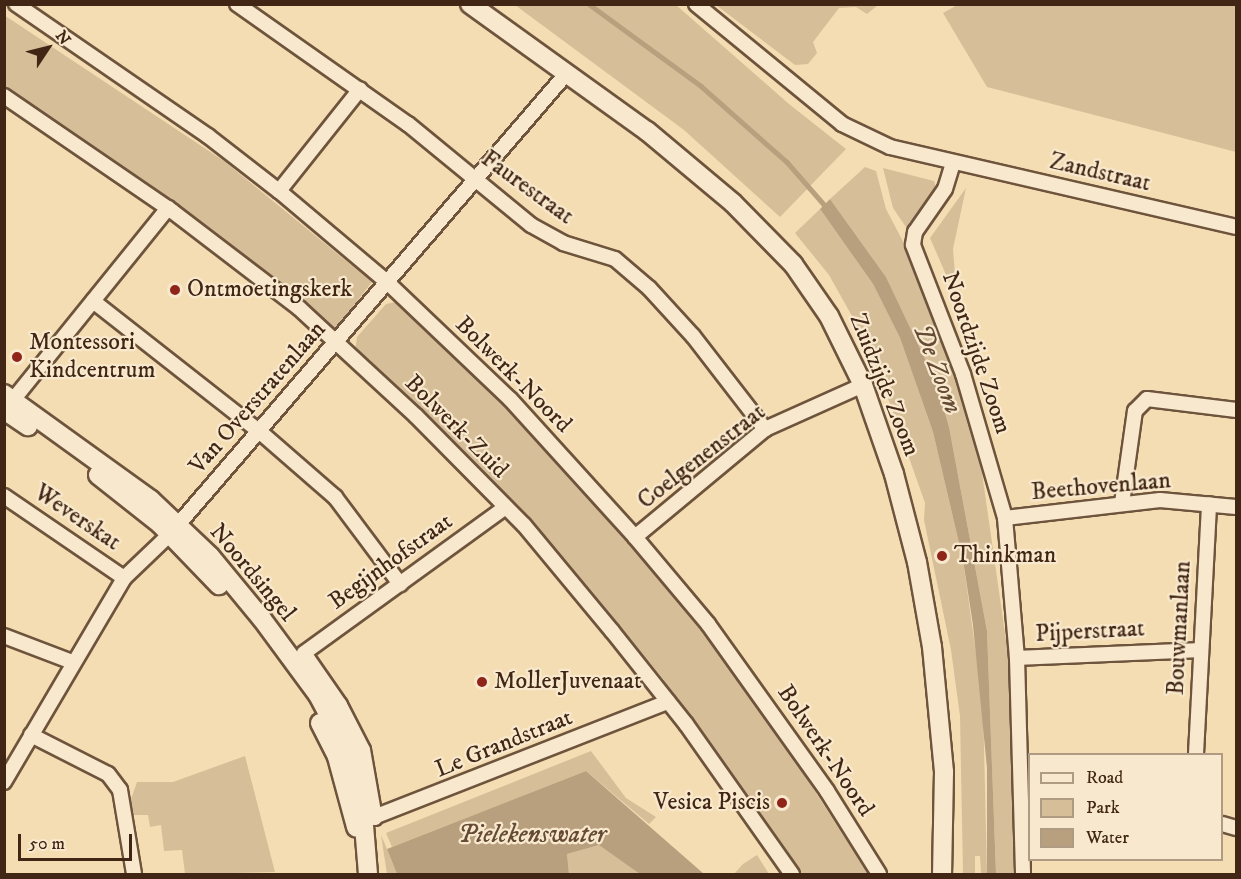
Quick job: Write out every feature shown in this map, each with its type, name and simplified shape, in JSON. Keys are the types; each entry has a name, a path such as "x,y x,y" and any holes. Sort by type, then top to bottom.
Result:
{"main road":[{"name":"Zuidzijde Zoom","path":"470,4 646,131 771,240 830,316 863,385 894,474 917,562 932,647 944,772 942,874"},
{"name":"Noordsingel","path":"7,401 111,484 174,529 224,590 308,702 337,757 365,820 368,874"}],"street":[{"name":"Bolwerk-Noord","path":"16,4 208,136 279,190 387,282 510,399 636,537 741,668 827,790 879,874"},
{"name":"Faurestraat","path":"237,4 360,89 531,225 563,243 615,259 649,288 693,336 765,429"},
{"path":"696,4 842,124 890,147 953,163"},
{"name":"Van Overstratenlaan","path":"4,782 72,662 124,578 174,529 338,342 567,73"},
{"path":"279,190 360,89"},
{"name":"Bolwerk-Zuid","path":"4,96 168,208 338,342 539,544 668,702 792,874"},
{"name":"Zandstraat","path":"953,163 1236,227"},
{"name":"Noordzijde Zoom","path":"953,163 945,189 915,232 913,245 956,355 1005,518 1017,658 1023,874"},
{"path":"7,401 93,301 168,208"},
{"path":"93,301 259,431 335,497 400,584"},
{"name":"Coelgenenstraat","path":"636,537 765,429 863,385"},
{"path":"1122,504 1135,411 1147,399 1236,410"},
{"name":"Weverskat","path":"4,496 124,578"},
{"name":"Beethovenlaan","path":"1005,518 1160,500 1236,507"},
{"name":"Bouwmanlaan","path":"1196,753 1209,504"},
{"name":"Begijnhofstraat","path":"304,653 504,508"},
{"path":"4,636 72,662"},
{"name":"Pijperstraat","path":"1017,658 1201,650"},
{"name":"Noordsingel","path":"304,653 340,705 363,750 365,820"},
{"name":"Le Grandstraat","path":"365,820 668,702"},
{"path":"32,735 108,774 120,790 134,874"}],"green space":[{"path":"959,4 1236,5 1236,152 987,87 943,13"},
{"path":"515,5 676,5 789,104 846,149 780,217 684,130"},
{"path":"716,5 878,5 867,14 856,7 839,8 813,42 817,53 808,64 795,65"},
{"path":"4,15 224,161 372,282 334,331 269,276 103,153 5,87"},
{"path":"865,167 876,171 886,209 908,251 957,376 982,473 1010,668 1017,874 996,874 987,631 949,427 937,384 886,277 830,199"},
{"path":"883,168 934,181 936,188 908,230 893,208"},
{"path":"966,188 953,249 957,300 930,238"},
{"path":"820,209 873,284 900,338 933,432 963,560 983,704 987,874 981,874 980,856 975,856 975,874 963,874 960,716 951,650 924,520 925,503 871,350 829,275 795,233"},
{"path":"401,301 406,306 404,310 421,325 425,323 505,402 503,406 648,558 644,561 715,648 796,762 868,874 797,874 660,683 664,680 597,598 554,549 549,551 456,443 369,359 366,361 355,352 357,337 386,304"},
{"path":"591,751 626,798 656,817 649,824 586,771 392,847 386,833"},
{"path":"245,756 275,872 185,874 182,850 164,851 161,825 150,827 148,815 132,815 129,805 137,782 173,782"},
{"path":"381,835 387,849 397,874 387,874"},
{"path":"599,845 607,847 640,874 569,874 567,854"},
{"path":"757,855 769,874 734,874 743,864"}],"water":[{"path":"830,199 886,277 937,384 949,427 987,631 996,874 987,874 987,768 973,625 963,560 933,432 900,338 873,284 820,209"},
{"name":"Pielekenswater","path":"586,771 704,874 640,874 599,845 567,854 569,874 397,874 387,849"}],"waterway":[{"name":"De Zoom","path":"589,4 701,86 787,162 828,209"}],"place":[{"name":"Ontmoetingskerk","path":"175,290"},
{"name":"Montessori Kindcentrum","path":"17,357"},
{"name":"Thinkman","path":"942,556"},
{"name":"MollerJuvenaat","path":"482,682"},
{"name":"Vesica Piscis","path":"782,803"}]}
